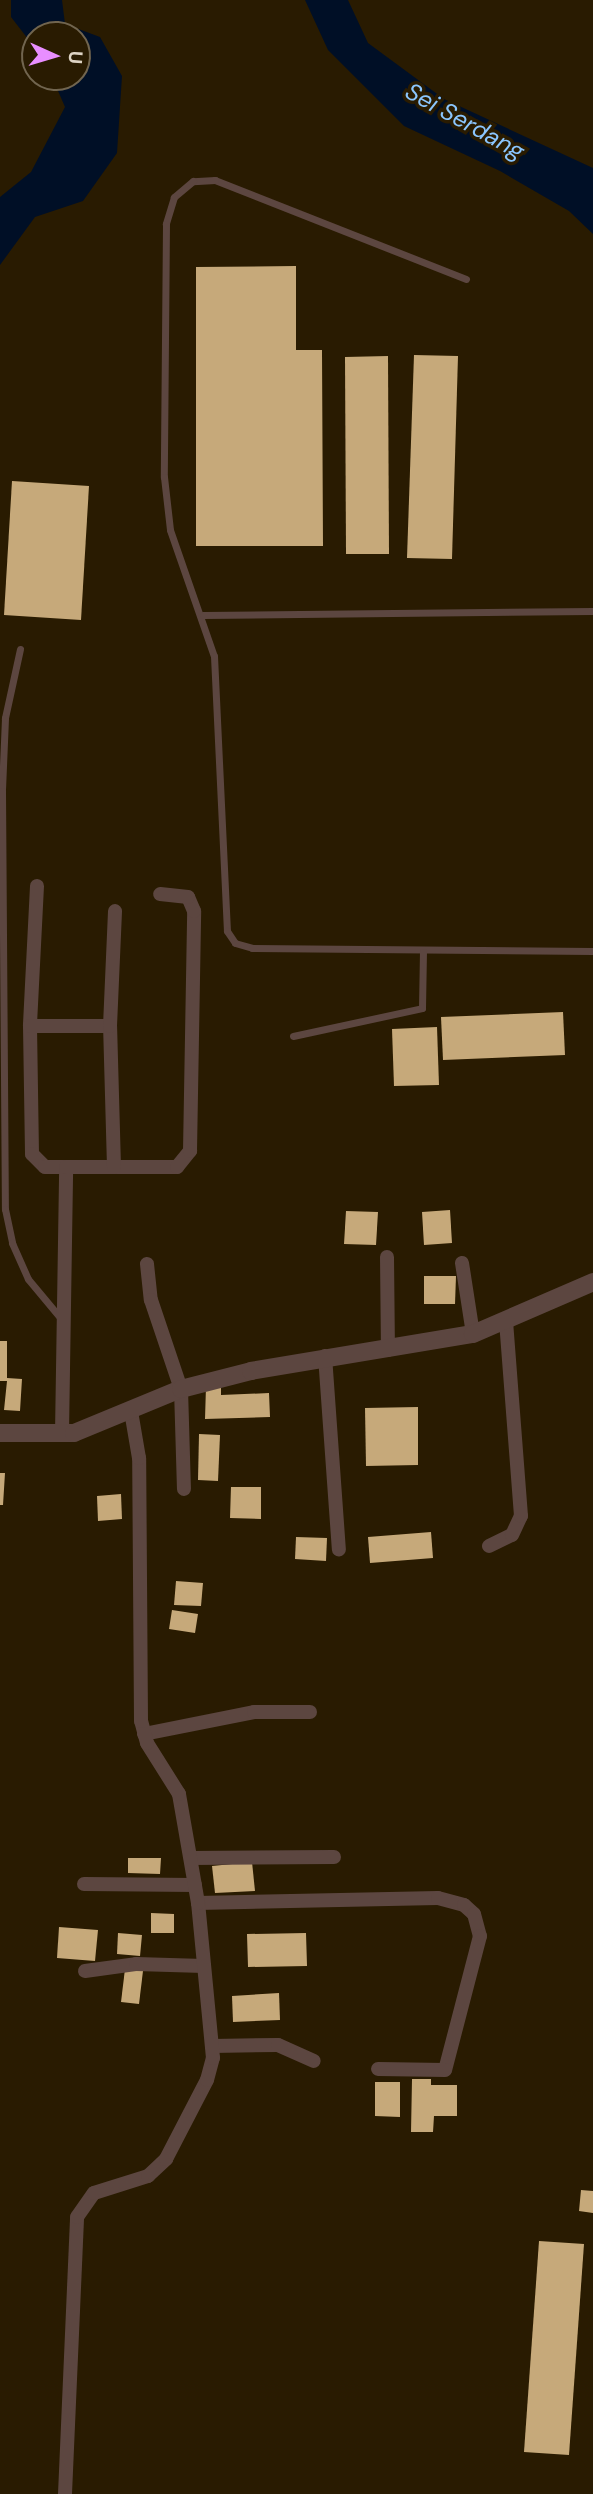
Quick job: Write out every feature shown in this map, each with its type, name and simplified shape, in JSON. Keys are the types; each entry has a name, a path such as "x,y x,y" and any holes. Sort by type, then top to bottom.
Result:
{"street":[{"path":"37,886 30,1026 32,1154 45,1167 177,1167 190,1151 194,911 188,897 160,894"},
{"path":"114,1167 110,1026 115,911"},
{"path":"30,1026 110,1026"},
{"path":"62,1433 66,1167"},
{"path":"387,1257 388,1350"},
{"path":"461,1263 473,1334"},
{"path":"147,1264 151,1300 181,1389 184,1489"},
{"path":"0,1433 62,1433 89,1429 181,1389 325,1356 388,1350 473,1334 593,1282"},
{"path":"489,1546 512,1535 521,1516 506,1320"},
{"path":"325,1356 339,1549"},
{"path":"65,2494 77,2217 94,2193 148,2176 166,2159 207,2080 212,2046 198,1903 179,1794 144,1734 137,1557 138,1446 131,1410"},
{"path":"144,1734 254,1712 310,1712"},
{"path":"191,1858 334,1857"},
{"path":"84,1884 195,1885"},
{"path":"198,1903 438,1898 464,1905 474,1914 480,1936 445,2070 378,2069"},
{"path":"85,1971 136,1964 204,1965"},
{"path":"212,2046 278,2045 314,2061"}],"lane":[{"path":"466,279 215,180 193,181 174,197 166,223 164,477 170,530 203,615 214,656 228,931 235,943 252,948 424,952 593,951"},
{"path":"203,615 593,611"},
{"path":"20,649 5,718 2,791 5,1209 12,1243 28,1279 64,1322"},
{"path":"293,1036 422,1008 424,952"}],"water":[{"path":"11,0 62,0 65,21 21,21 21,30 11,17"},
{"name":"Sei Serdang","path":"305,0 348,0 368,43 444,99 593,168 593,234 569,211 500,171 404,126 328,50"},
{"path":"91,34 100,37 122,76 117,153 83,201 35,217 0,265 0,197 31,172 65,107 58,91 91,91"}],"building":[{"path":"296,266 296,350 322,350 323,546 196,546 196,267"},
{"path":"414,355 458,356 452,559 407,558"},
{"path":"388,356 389,554 346,554 345,357"},
{"path":"12,481 89,486 81,620 4,615"},
{"path":"563,1012 565,1055 443,1060 441,1017"},
{"path":"437,1027 439,1085 394,1086 392,1029"},
{"path":"450,1210 452,1243 424,1245 422,1212"},
{"path":"346,1211 378,1212 376,1245 344,1244"},
{"path":"424,1276 456,1276 455,1304 424,1304"},
{"path":"0,1341 7,1341 7,1378 22,1379 20,1411 4,1410 7,1381 0,1381"},
{"path":"206,1386 221,1387 221,1395 269,1393 270,1417 205,1419"},
{"path":"418,1407 418,1465 366,1466 365,1408"},
{"path":"199,1434 220,1435 218,1481 198,1480"},
{"path":"0,1473 5,1473 3,1505 0,1505"},
{"path":"231,1487 261,1487 261,1519 230,1518"},
{"path":"121,1494 122,1519 98,1521 97,1496"},
{"path":"431,1532 433,1558 370,1563 368,1537"},
{"path":"296,1537 327,1538 326,1561 295,1559"},
{"path":"176,1581 203,1583 201,1606 174,1605"},
{"path":"172,1610 198,1614 195,1633 169,1629"},
{"path":"128,1858 161,1858 160,1874 128,1873"},
{"path":"252,1862 255,1891 215,1893 212,1866"},
{"path":"151,1913 174,1914 174,1933 151,1933"},
{"path":"59,1927 98,1930 95,1961 57,1958"},
{"path":"118,1933 142,1935 140,1956 117,1954"},
{"path":"306,1933 307,1966 248,1967 247,1934"},
{"path":"125,1969 143,1971 139,2004 121,2002"},
{"path":"279,1993 280,2020 233,2022 232,1996"},
{"path":"412,2079 431,2079 431,2085 457,2085 457,2116 434,2116 433,2132 411,2132"},
{"path":"375,2082 400,2082 400,2117 375,2116"},
{"path":"581,2190 593,2191 593,2213 579,2211"},
{"path":"539,2241 584,2244 569,2455 524,2452"}]}
